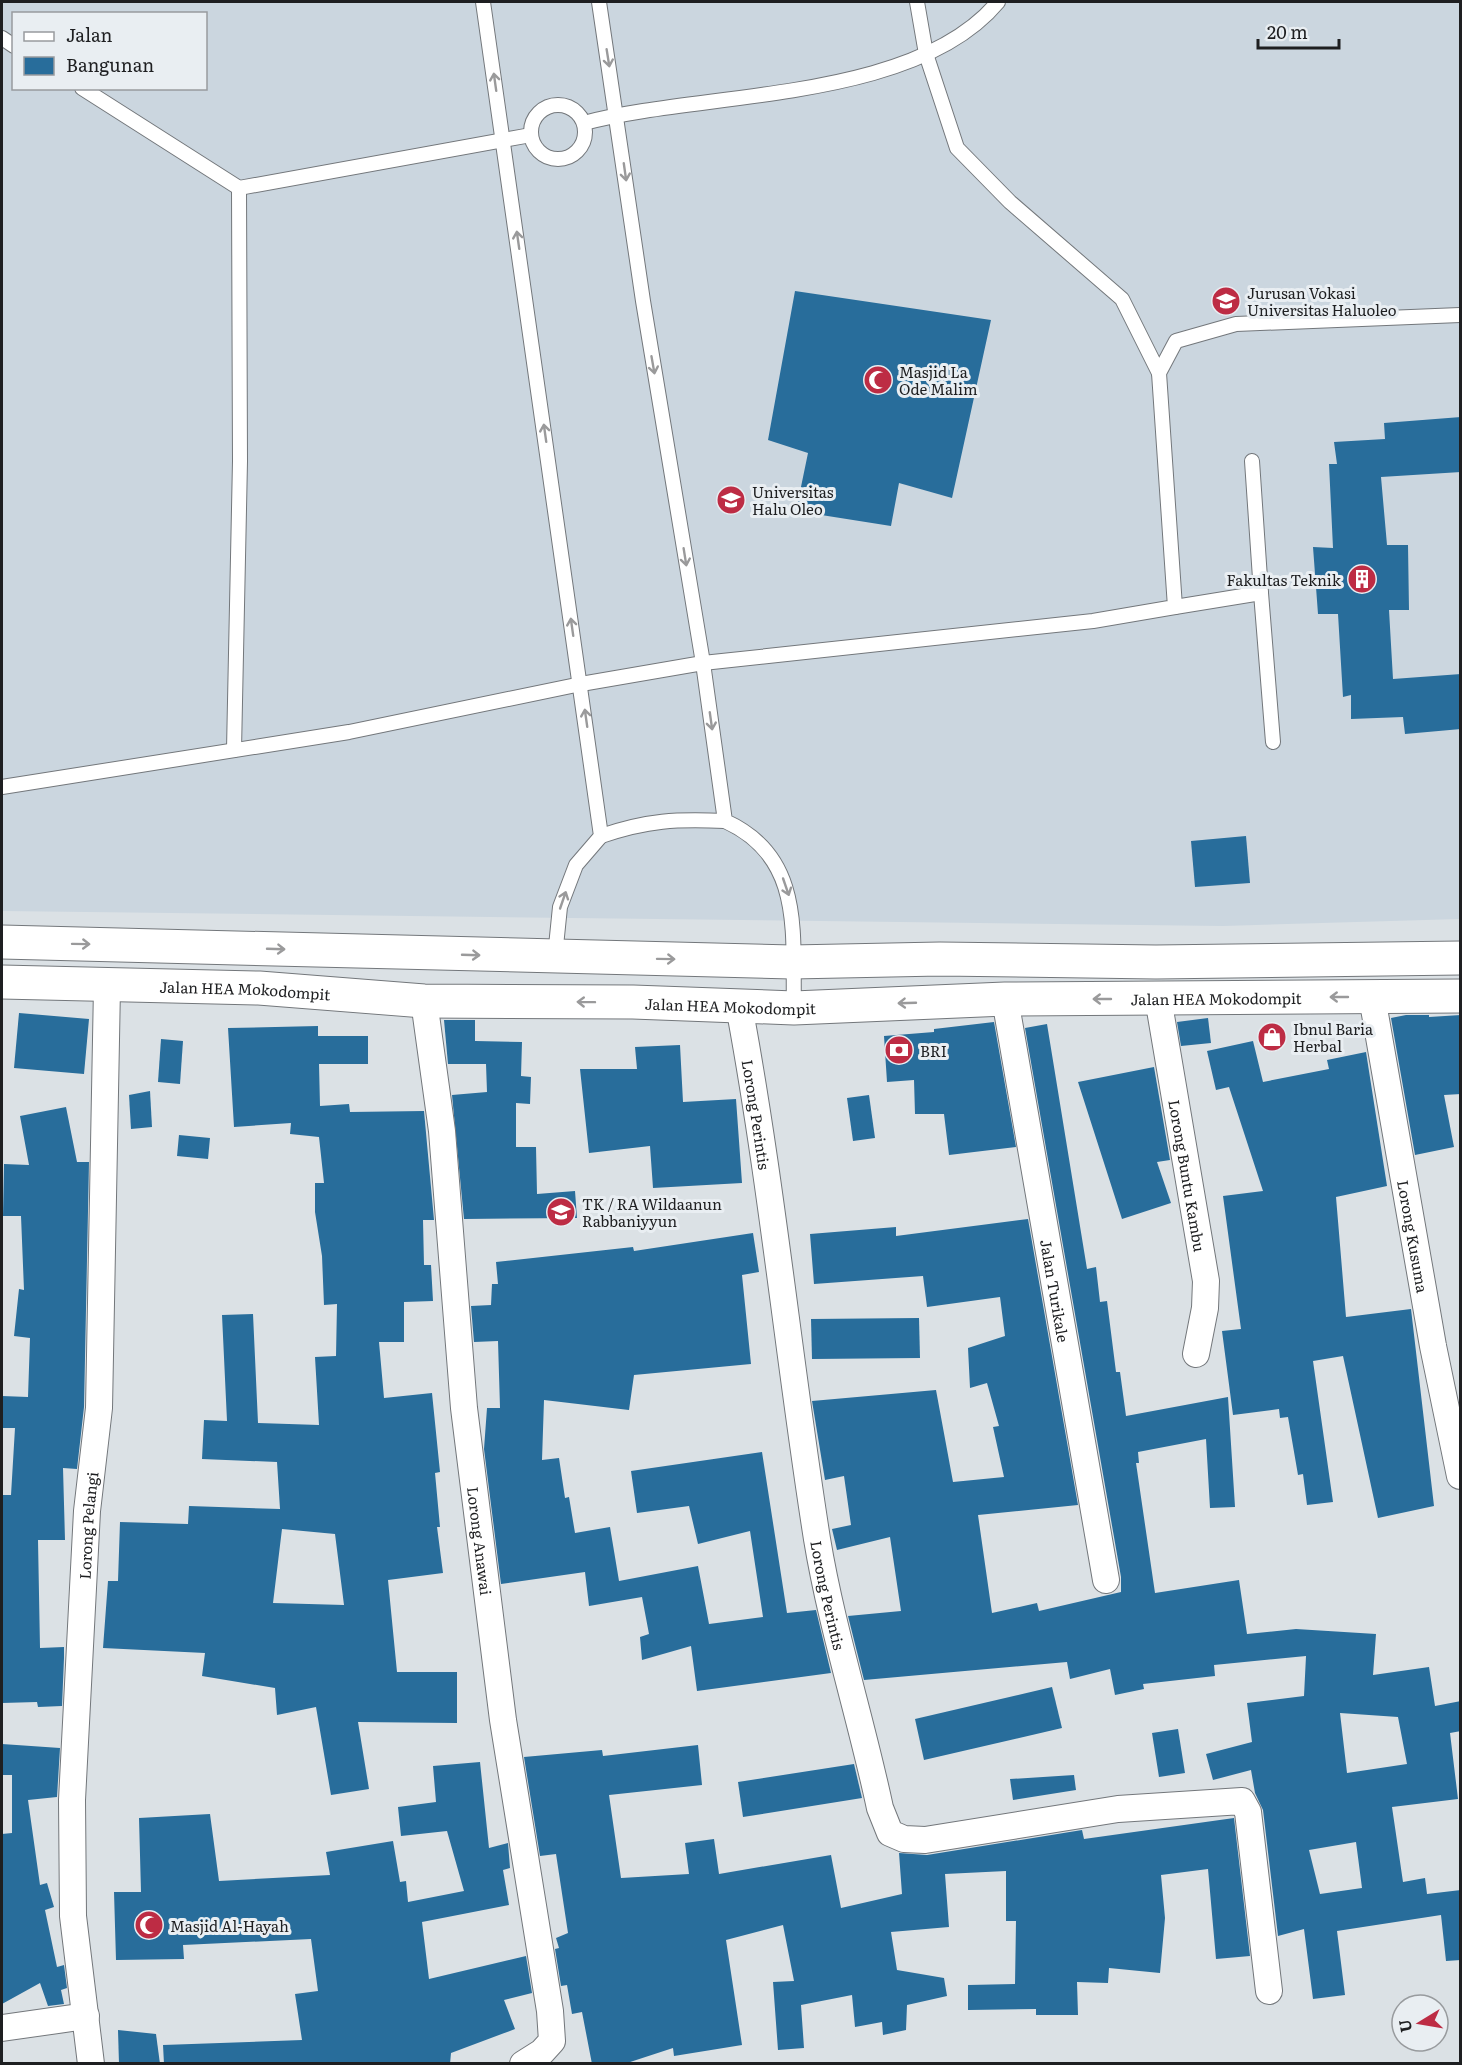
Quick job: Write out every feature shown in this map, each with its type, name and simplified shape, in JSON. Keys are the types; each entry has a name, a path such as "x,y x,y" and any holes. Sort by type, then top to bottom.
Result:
{"street":[{"path":"2,942 792,962 940,959 1156,962 1461,958"},
{"path":"16,983 36,943"},
{"path":"633,959 633,1002"},
{"name":"Jalan HEA Mokodompit","path":"16,983 107,987 259,988 424,1001 633,1002 794,1008 1005,999 1461,996"},
{"name":"Lorong Pelangi","path":"91,2064 73,1916 72,1800 87,1511 99,1408 107,987"},
{"name":"Lorong Kusuma","path":"1372,997 1432,1346 1461,1476"},
{"name":"Lorong Buntu Kambu","path":"1158,998 1206,1281 1205,1308 1197,1354"},
{"name":"Jalan Turikale","path":"1005,999 1106,1580"},
{"name":"Lorong Anawai","path":"424,1001 442,1131 465,1420 503,1720 550,2011 552,2041 542,2052 523,2064"},
{"name":"Lorong Perintis","path":"739,1006 754,1088 818,1541 838,1640 880,1808 890,1833 904,1839 925,1840 1118,1809 1242,1801 1248,1812 1269,1992"},
{"path":"2,2028 86,2016"}],"lane":[{"path":"483,2 601,836"},
{"path":"599,2 643,301 703,663 725,821"},
{"path":"917,2 926,54 957,148 1010,202 1122,299 1159,374 1175,608"},
{"path":"584,123 617,114 816,87 871,74 926,54 966,30 998,2"},
{"path":"85,90 239,188 531,135"},
{"path":"559,105 574,110 584,123 585,138 578,152 564,159 549,159 537,150 531,135 534,120 544,109 559,105"},
{"path":"234,750 240,461 239,188"},
{"path":"1159,374 1176,341 1236,324 1461,315"},
{"path":"1252,461 1273,742"},
{"path":"2,787 349,732 581,684 703,663 1093,621 1261,593"},
{"path":"555,957 560,907 576,865 601,836 638,824 686,819 725,821 745,830 775,861 788,889 793,921 794,1008"}],"shaded area":[{"name":"Universitas Halu Oleo","path":"2,2 1460,2 1460,919 1223,926 2,911"}],"building":[{"name":"Masjid La Ode Malim","path":"795,291 991,320 952,498 899,483 891,526 796,511 808,453 768,440"},
{"name":"Fakultas Teknik","path":"1461,417 1461,472 1381,477 1387,545 1408,545 1409,610 1389,610 1393,679 1461,674 1461,729 1405,734 1403,717 1351,719 1351,695 1343,697 1338,614 1318,614 1313,547 1333,548 1329,464 1337,464 1334,442 1385,439 1384,423"},
{"path":"1246,836 1250,883 1195,887 1191,841"},
{"path":"19,1013 89,1019 84,1074 14,1068"},
{"path":"1406,1015 1429,1015 1429,1017 1461,1015 1461,1094 1444,1095 1454,1147 1415,1155 1391,1018"},
{"path":"1208,1018 1211,1043 1181,1046 1177,1022"},
{"path":"444,1020 475,1020 475,1041 522,1042 521,1076 531,1077 530,1104 516,1103 516,1147 536,1147 537,1194 575,1191 577,1218 464,1219 452,1095 487,1092 486,1064 448,1064"},
{"path":"994,1022 1016,1147 949,1155 944,1114 915,1114 914,1080 887,1082 884,1036 934,1032 934,1029"},
{"path":"1047,1024 1087,1269 1096,1267 1100,1302 1107,1301 1116,1372 1120,1372 1126,1416 1228,1397 1235,1507 1210,1508 1206,1439 1138,1452 1139,1463 1136,1463 1155,1593 1239,1580 1247,1634 1296,1629 1376,1634 1373,1675 1429,1667 1435,1706 1461,1701 1461,1731 1450,1733 1458,1799 1392,1807 1403,1882 1425,1878 1427,1894 1461,1890 1461,1960 1446,1961 1441,1915 1337,1931 1345,1995 1313,1999 1304,1929 1278,1936 1263,1810 1255,1793 1251,1770 1213,1780 1206,1754 1252,1742 1247,1703 1304,1696 1306,1656 1214,1665 1215,1676 1143,1684 1144,1689 1115,1695 1110,1669 1070,1679 1067,1662 864,1680 848,1616 901,1611 890,1537 837,1550 832,1529 851,1525 844,1476 825,1480 812,1401 936,1390 953,1482 1004,1477 993,1427 999,1426 987,1383 970,1388 968,1348 1005,1336 1000,1297 927,1307 923,1276 814,1284 810,1234 896,1227 896,1236 1028,1219 1078,1505 978,1515 992,1613 1037,1603 1039,1611 1121,1592 1121,1577 1025,1028","holes":["1340,1713 1398,1717 1407,1764 1347,1773","1356,1842 1362,1888 1320,1894 1309,1850"]},
{"path":"318,1026 318,1036 368,1036 368,1064 319,1064 320,1106 349,1104 350,1112 424,1111 434,1220 423,1220 424,1265 431,1265 433,1301 404,1302 404,1342 379,1342 384,1398 432,1393 440,1472 435,1473 440,1527 437,1527 443,1573 388,1580 397,1672 457,1672 457,1723 358,1722 369,1789 331,1795 316,1707 277,1715 275,1688 202,1676 205,1653 103,1648 108,1581 118,1581 120,1522 188,1524 189,1506 280,1509 277,1462 202,1459 204,1420 227,1421 222,1315 253,1314 258,1423 319,1425 315,1357 336,1356 337,1304 324,1305 322,1256 315,1212 315,1183 324,1183 319,1137 290,1134 291,1123 234,1127 228,1028","holes":["282,1529 335,1534 344,1605 273,1603"]},
{"path":"161,1039 183,1041 180,1084 158,1082"},
{"path":"1253,1041 1263,1082 1329,1069 1327,1060 1366,1052 1387,1186 1336,1197 1346,1317 1411,1309 1434,1506 1378,1518 1343,1356 1313,1361 1333,1502 1307,1505 1303,1474 1298,1475 1288,1417 1280,1418 1279,1409 1233,1415 1222,1331 1241,1329 1223,1196 1263,1191 1229,1087 1216,1090 1207,1051"},
{"path":"680,1045 683,1102 736,1099 742,1183 653,1188 650,1146 589,1153 580,1069 637,1069 635,1047"},
{"path":"1154,1067 1170,1160 1157,1162 1171,1203 1122,1219 1078,1082"},
{"path":"150,1091 152,1127 131,1129 129,1095"},
{"path":"869,1095 875,1138 853,1141 847,1098"},
{"path":"66,1107 77,1162 89,1162 84,1407 77,1469 63,1468 65,1540 38,1540 40,1648 64,1647 64,1658 62,1706 38,1707 37,1702 2,1703 2,1495 11,1495 15,1428 2,1428 2,1396 28,1397 30,1338 14,1336 19,1289 24,1290 21,1216 3,1216 4,1164 29,1165 20,1116"},
{"path":"179,1135 210,1138 208,1159 177,1156"},
{"path":"753,1233 759,1272 742,1275 751,1364 634,1375 629,1410 544,1400 542,1460 559,1458 565,1498 569,1497 575,1533 610,1527 619,1581 698,1566 709,1624 763,1617 750,1531 698,1544 689,1506 637,1513 631,1471 762,1452 787,1613 816,1610 831,1673 697,1691 691,1646 642,1660 640,1637 649,1634 642,1597 589,1606 585,1572 501,1584 484,1449 487,1408 500,1408 498,1341 474,1342 471,1306 491,1305 492,1284 498,1284 496,1262 633,1247 634,1251"},
{"path":"919,1318 920,1358 812,1359 811,1319"},
{"path":"1052,1687 1062,1728 924,1760 915,1719"},
{"path":"1178,1729 1185,1773 1159,1777 1152,1733"},
{"path":"2,1744 60,1748 57,1797 28,1800 40,1885 47,1883 54,1907 45,1910 57,1967 64,1965 67,1988 61,1990 64,2004 48,2006 40,1983 2,2004 2,1834 12,1833 12,1775 2,1775"},
{"path":"698,1745 702,1785 609,1795 621,1878 689,1874 685,1843 714,1839 719,1874 831,1855 841,1908 902,1894 899,1853 927,1855 1082,1830 1084,1839 1234,1818 1250,1956 1216,1959 1208,1869 1161,1875 1165,1918 1160,1973 1109,1968 1108,1983 1077,1982 1078,2015 1036,2015 1036,2009 968,2010 968,1985 1015,1984 1016,1921 1006,1921 1006,1871 945,1874 949,1927 891,1932 897,1970 944,1978 947,1996 907,2005 906,2030 883,2035 882,2022 855,2027 852,1995 801,2005 804,2048 778,2050 773,1982 794,1981 783,1925 726,1940 742,2045 674,2056 673,2048 624,2064 592,2064 582,2012 572,2014 567,1985 561,1986 555,1949 559,1948 556,1938 568,1933 556,1854 540,1856 524,1757 602,1750 603,1756"},
{"path":"480,1762 489,1848 508,1843 510,1868 503,1870 509,1905 422,1922 429,1979 526,1956 532,1993 504,2000 515,2029 451,2053 450,2064 164,2064 163,2045 302,2040 295,1994 318,1991 311,1939 183,1945 184,1959 116,1960 114,1892 141,1892 139,1818 210,1814 219,1881 330,1875 326,1852 393,1841 400,1882 406,1881 408,1902 464,1891 447,1831 401,1836 398,1807 436,1802 433,1766"},
{"path":"854,1764 862,1798 743,1817 738,1782"},
{"path":"1074,1775 1076,1790 1013,1800 1010,1779"},
{"path":"118,2030 156,2034 160,2064 119,2064"}],"place":[{"name":"Jurusan Vokasi Universitas Haluoleo","path":"1226,301"},
{"name":"Masjid La Ode Malim","path":"878,380"},
{"name":"Universitas Halu Oleo","path":"731,500"},
{"name":"Fakultas Teknik","path":"1362,579"},
{"name":"Ibnul Baria Herbal","path":"1272,1037"},
{"name":"BRI","path":"899,1050"},
{"name":"TK / RA Wildaanun Rabbaniyyun","path":"561,1212"},
{"name":"Masjid Al-Hayah","path":"149,1925"}]}
